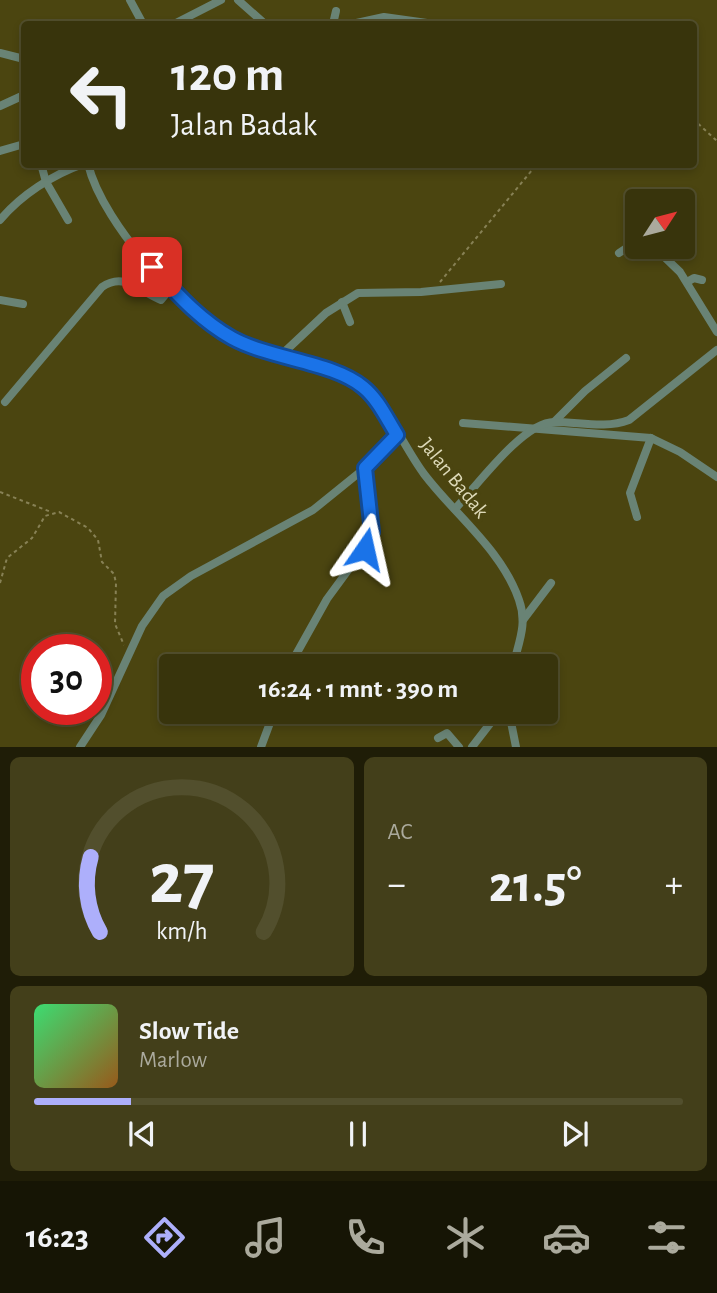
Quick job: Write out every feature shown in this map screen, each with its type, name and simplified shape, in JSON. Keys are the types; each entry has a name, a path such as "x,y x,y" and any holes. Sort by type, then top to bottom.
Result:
{"street":[{"path":"130,0 141,21"},
{"path":"180,21 221,0"},
{"path":"238,0 262,21"},
{"path":"334,21 336,11"},
{"path":"366,21 384,17 413,21"},
{"path":"0,53 21,58"},
{"path":"0,106 21,96"},
{"path":"0,151 21,145"},
{"path":"42,168 46,182 68,220"},
{"path":"0,220 4,209 46,182 76,168"},
{"name":"Jalan Badak","path":"87,168 108,212 152,267 208,323 234,339 279,357 355,381 371,396 425,475 481,539 511,584 519,599 524,631 517,654"},
{"path":"619,253 625,249"},
{"path":"670,260 687,282 717,332"},
{"path":"5,402 107,284 123,280 159,300 164,299 166,294 152,267"},
{"path":"687,282 694,278 702,280"},
{"path":"279,357 341,302 365,292 430,291 501,284"},
{"path":"0,300 23,304"},
{"path":"341,302 350,322"},
{"path":"455,509 510,450 534,429 554,422 613,425 629,420 717,350"},
{"path":"554,422 585,391 626,358"},
{"path":"463,424 650,438 680,452 717,477"},
{"path":"80,747 101,715 152,610 172,589 296,521 365,468 397,435"},
{"path":"637,517 630,493 650,438"},
{"path":"296,654 327,598 371,539 365,468"},
{"path":"523,620 551,583"},
{"path":"261,747 270,724"},
{"path":"472,747 490,724"},
{"path":"511,724 516,747"},
{"path":"438,738 447,733 459,747"}],"path":[{"path":"697,123 717,141"},
{"path":"430,291 458,263 478,233 534,168"},
{"path":"0,492 52,512 59,512 88,528 98,540 102,562 114,575 116,583 116,633 131,651"},
{"path":"0,583 7,558 32,538 39,522 52,512"}],"route":[{"path":"152,267 200,317 217,329 250,347 347,377 362,386 382,410 397,435 365,468 372,532 365,549"}]}
